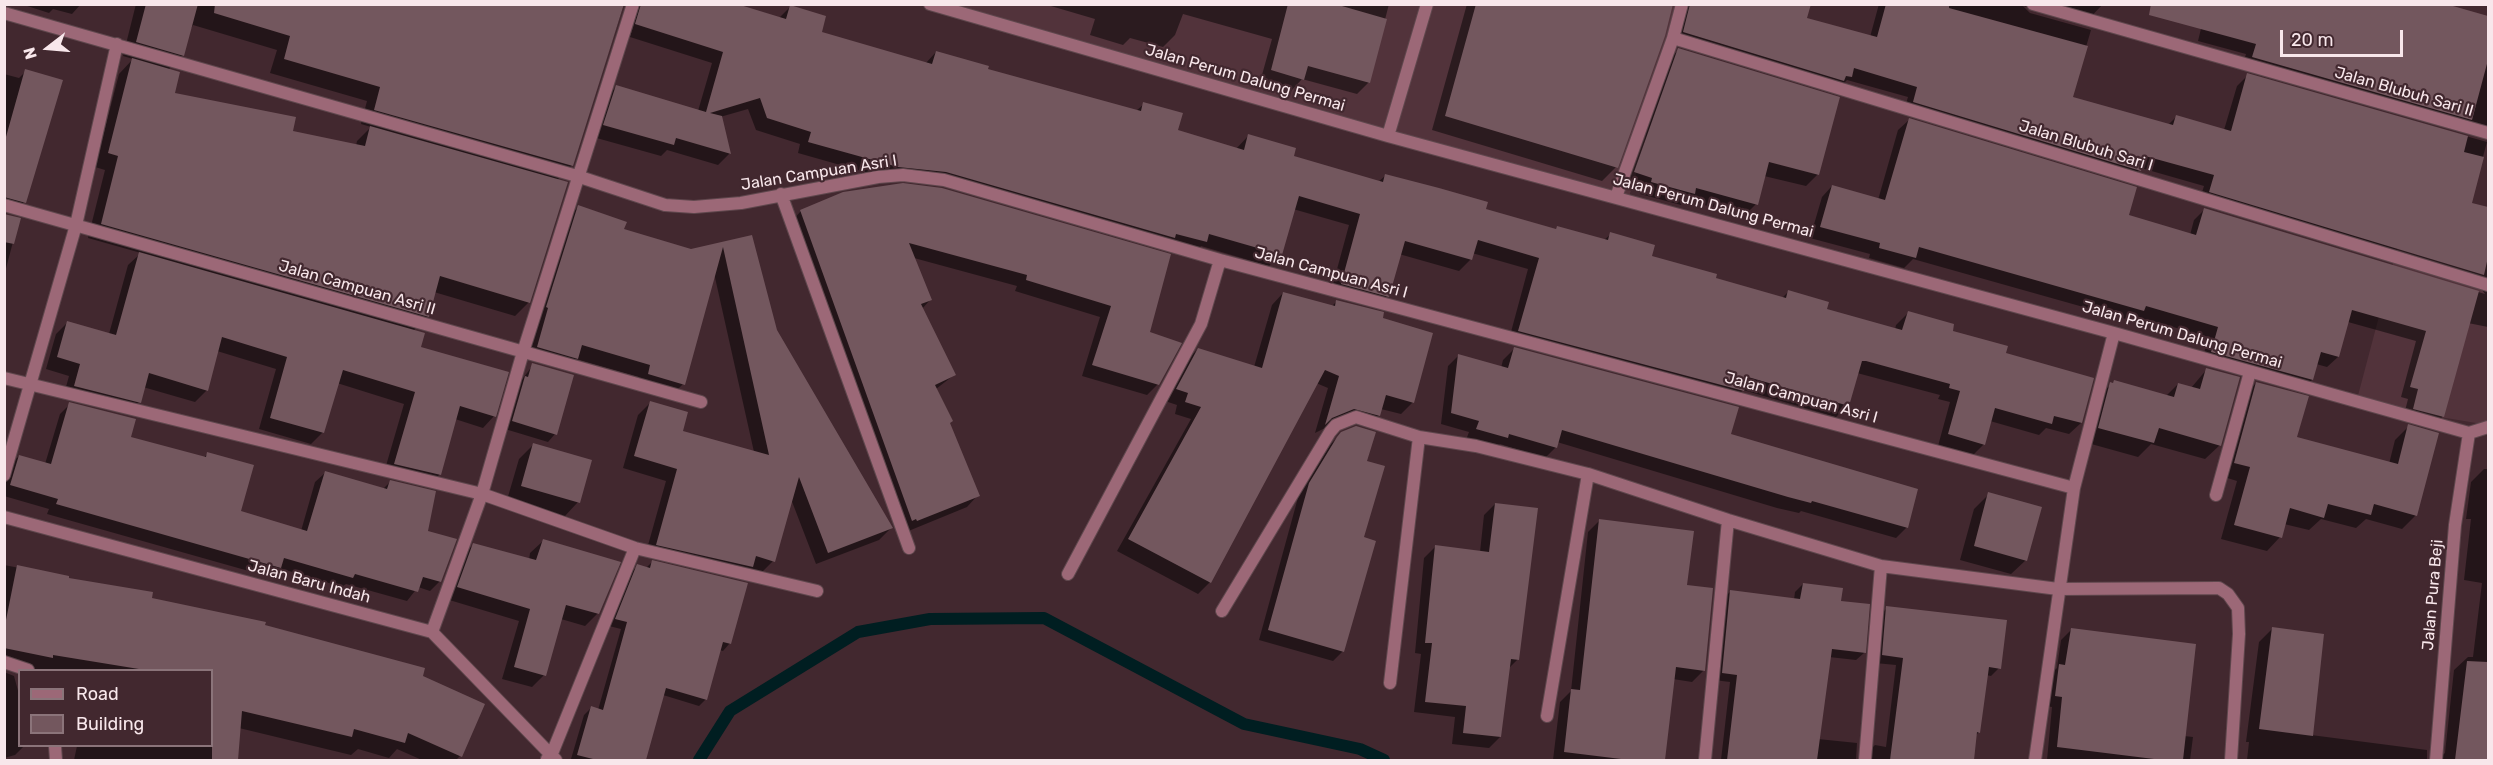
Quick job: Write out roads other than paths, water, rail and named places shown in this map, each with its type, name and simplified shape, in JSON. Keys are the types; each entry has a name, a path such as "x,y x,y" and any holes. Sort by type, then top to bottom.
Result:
{"street":[{"path":"633,4 577,176 482,494 432,632 551,759 636,548"},
{"name":"Jalan Perum Dalung Permai","path":"930,4 1388,136 2114,333 2469,433"},
{"path":"1388,136 1427,4"},
{"path":"1616,197 1673,39 1682,4"},
{"name":"Jalan Blubuh Sari II","path":"2033,4 2488,133"},
{"name":"Jalan Campuan Asri I","path":"4,13 577,176 665,206 694,207 741,203 781,194 903,175 944,180 1220,260 2074,488"},
{"name":"Jalan Blubuh Sari I","path":"1673,39 2488,285"},
{"path":"4,475 76,225 117,44"},
{"path":"781,194 909,548"},
{"name":"Jalan Campuan Asri II","path":"4,205 701,402"},
{"path":"1068,574 1200,324 1220,260"},
{"path":"2035,760 2074,488 2114,333"},
{"path":"2216,495 2250,372"},
{"path":"4,378 482,494 636,548 817,591"},
{"path":"1222,611 1336,425 1356,417 1419,437 1476,446 1588,474 1728,520 1881,566 2058,589 2219,588 2228,594 2238,608 2239,634 2231,760"},
{"path":"2469,433 2488,428"},
{"name":"Jalan Pura Beji","path":"2436,760 2455,525 2469,433"},
{"path":"1390,683 1419,437"},
{"path":"1547,716 1588,474"},
{"name":"Jalan Baru Indah","path":"4,516 432,632"},
{"path":"1705,760 1728,520"},
{"path":"1865,760 1881,566"},
{"path":"4,662 25,669"}],"waterway":[{"path":"699,760 730,711 858,632 930,619 1044,618 1244,724 1360,749 1384,760"}]}
